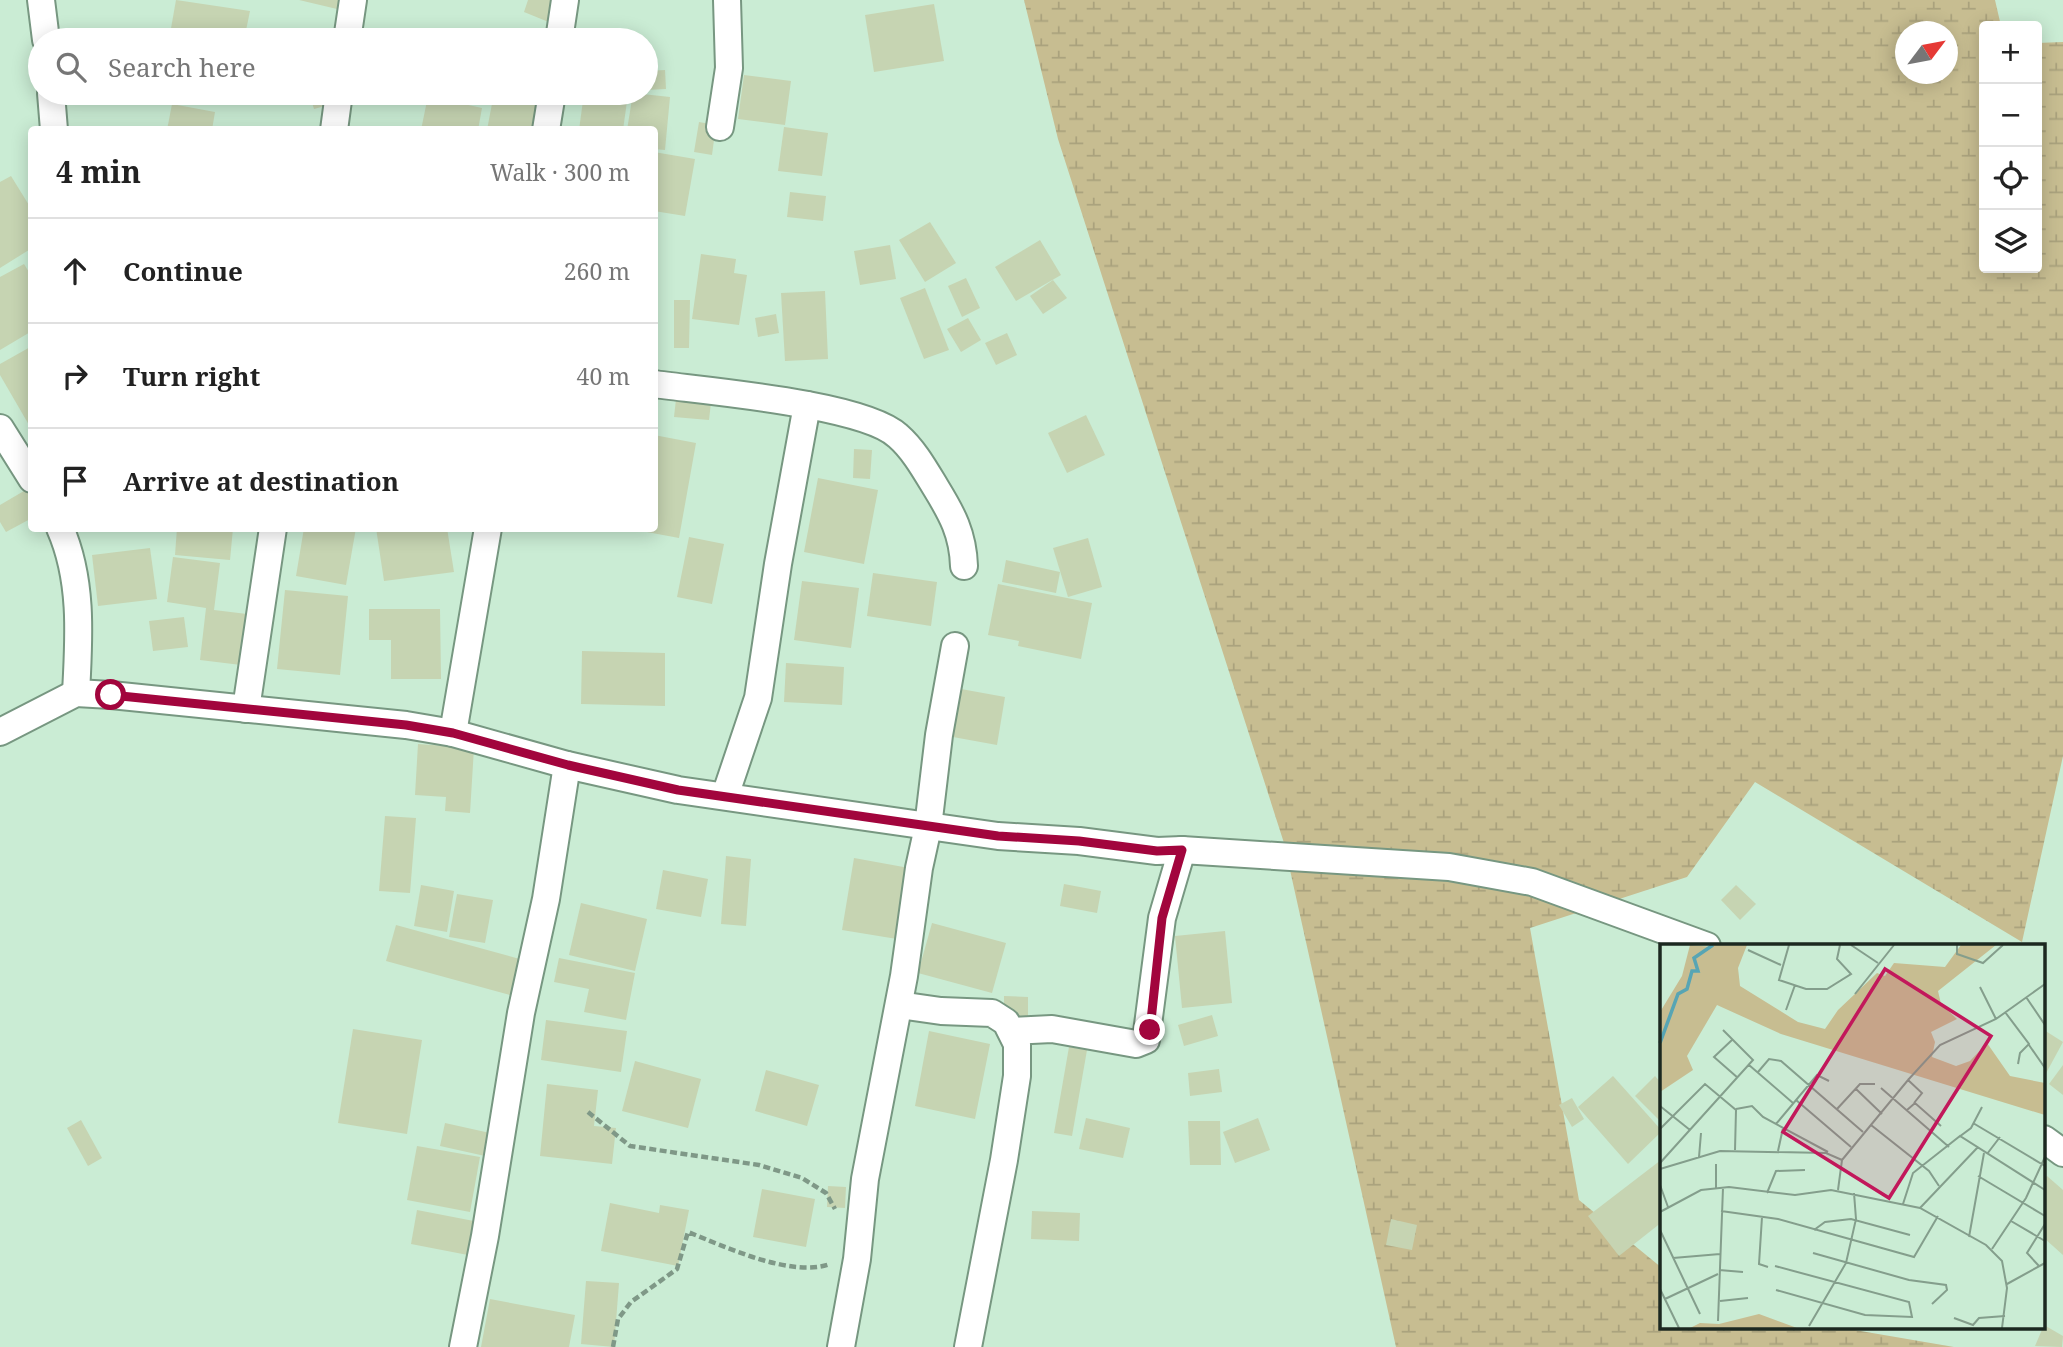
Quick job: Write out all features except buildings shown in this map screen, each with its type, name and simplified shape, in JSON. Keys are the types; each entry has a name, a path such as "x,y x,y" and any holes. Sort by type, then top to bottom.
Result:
{"street":[{"path":"41,0 44,28"},
{"path":"349,28 353,0"},
{"path":"561,28 565,0"},
{"path":"720,127 729,68 726,0"},
{"path":"52,105 54,126"},
{"path":"335,126 337,105"},
{"path":"547,126 550,105"},
{"path":"658,385 807,405 877,424 897,435 920,463 958,525 964,566"},
{"path":"724,796 758,698 778,564 807,405"},
{"path":"0,428 28,473"},
{"path":"61,532 74,575"},
{"path":"74,532 74,575 80,632 76,693"},
{"path":"246,709 272,532"},
{"path":"453,733 487,532"},
{"path":"841,1347 858,1259 865,1179 899,1005 919,868 928,827 939,735 956,646"},
{"path":"0,732 76,693 453,733 568,765 678,790 928,827 1157,851 1182,850 1449,867 1532,882 1702,944"},
{"path":"463,1347 485,1236 520,1013 546,899 568,765"},
{"path":"1013,1031 1052,1029 1136,1044 1146,1040 1162,918 1182,850"},
{"path":"899,1005 941,1011 992,1013 1006,1022 1013,1031 1017,1044 1017,1076 990,1247 968,1347"},
{"path":"2046,1140 2063,1153"}],"path":[{"path":"588,1112 630,1146 759,1165 802,1178 826,1193 836,1211"},
{"path":"613,1347 618,1319 631,1302 677,1269 688,1232 748,1255 813,1270 837,1262"}],"green space":[{"path":"1024,0 1995,0 2000,21 1979,21 1979,273 2042,273 2042,43 2063,42 2063,756 2022,942 1755,782 1687,877 1530,928 1579,1200 1660,1266 1660,1330 1855,1330 1954,1347 1396,1347 1284,843 1058,139"}],"route":[{"path":"111,695 406,725 453,733 533,753 568,765 678,790 928,827 1157,851 1182,850 1162,918 1150,1030"}]}
